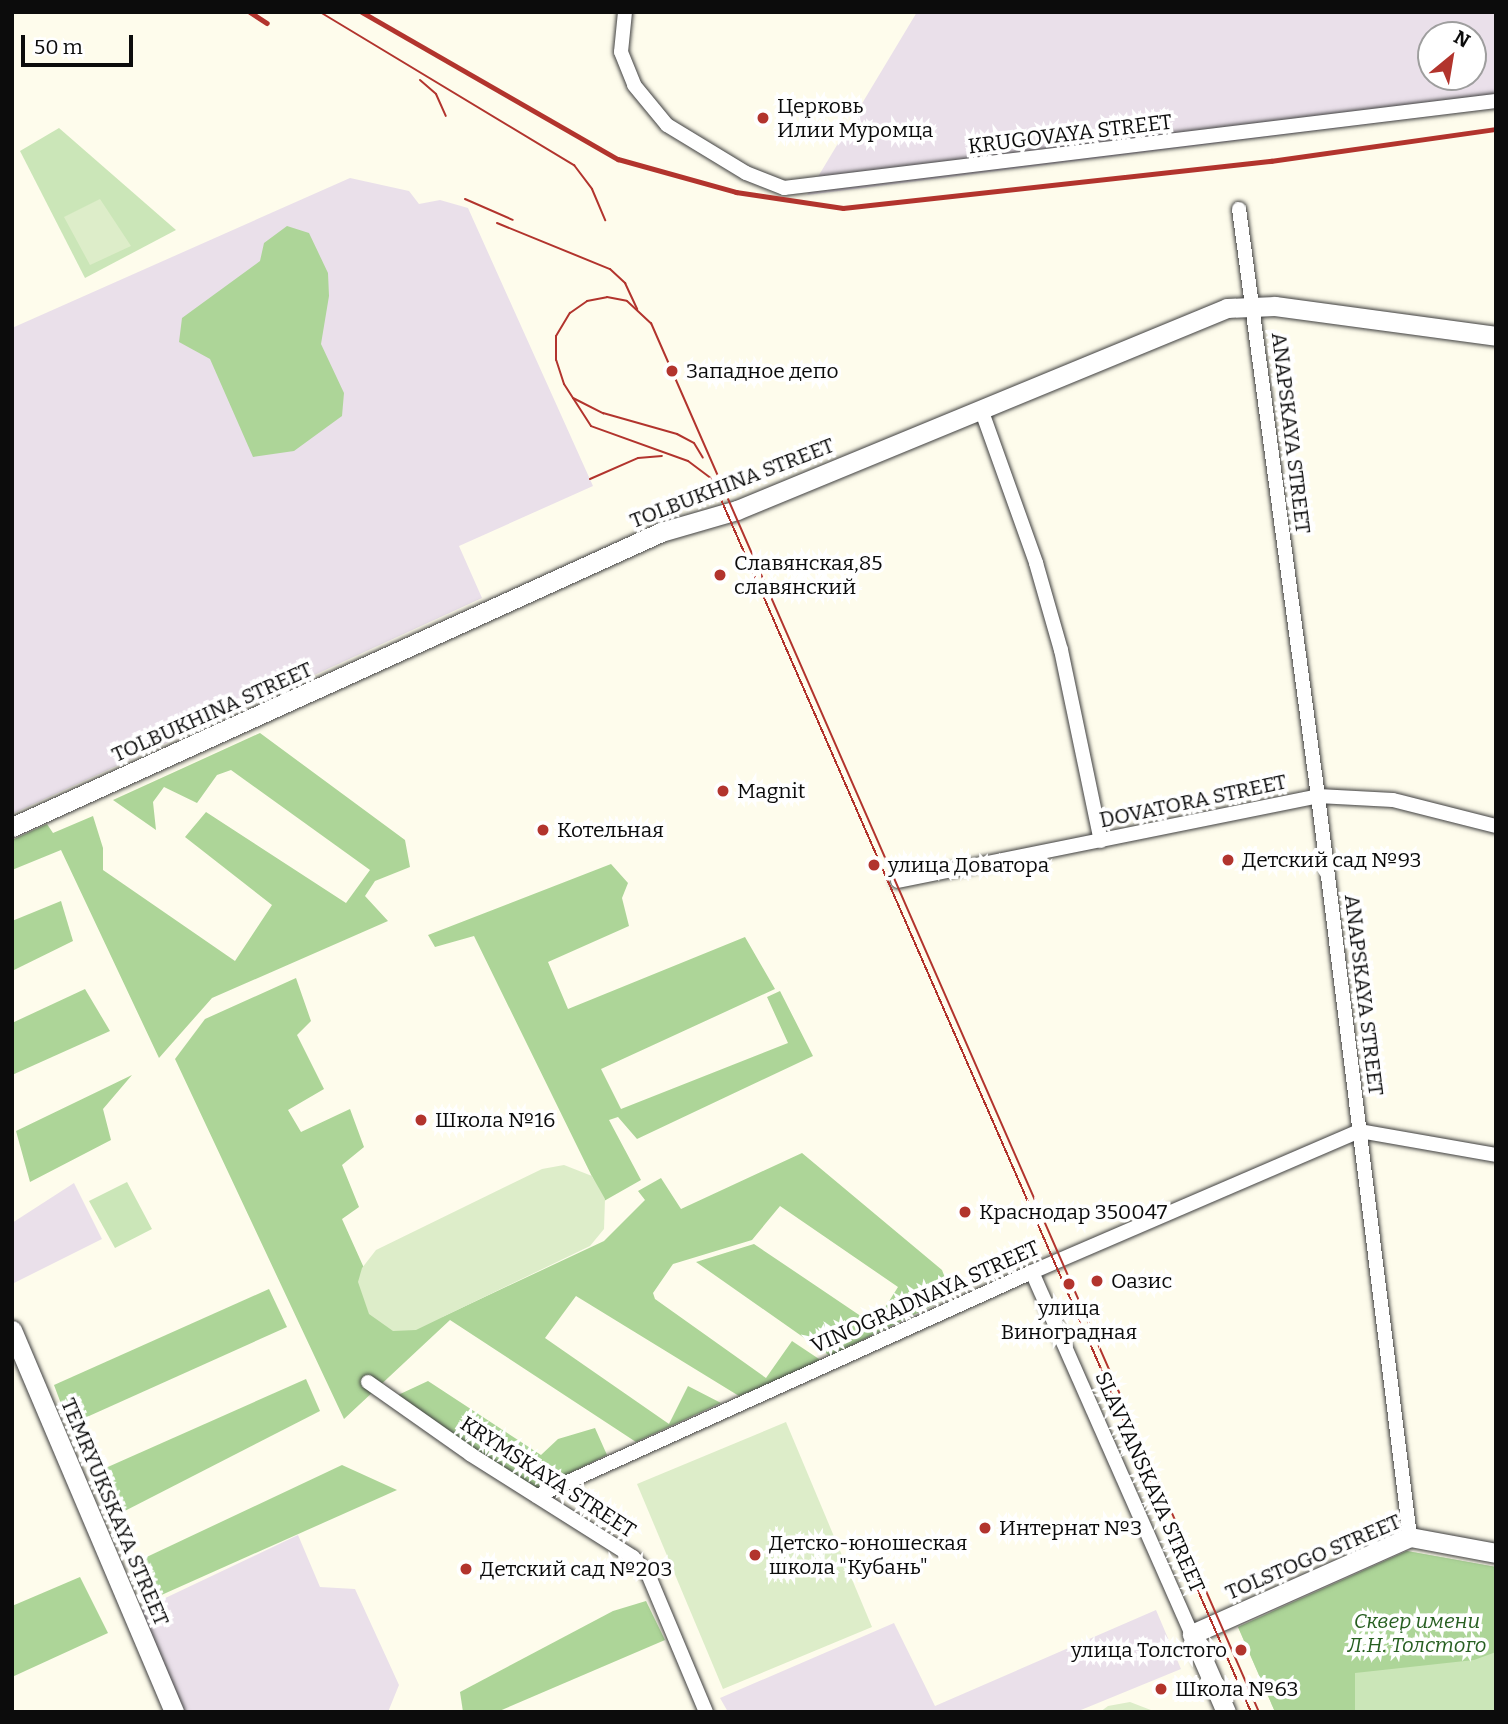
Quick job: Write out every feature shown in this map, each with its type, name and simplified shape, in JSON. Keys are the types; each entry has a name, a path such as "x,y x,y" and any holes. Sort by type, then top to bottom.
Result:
{"street":[{"name":"KRUGOVAYA STREET","path":"625,12 621,52 634,85 667,125 746,173 784,188 1496,101"},
{"name":"ANAPSKAYA STREET","path":"1239,209 1318,796 1410,1537"},
{"name":"TOLBUKHINA STREET","path":"12,827 661,532 737,510 1227,308 1254,306 1496,336"},
{"path":"981,409 1036,563 1061,650 1101,841"},
{"name":"DOVATORA STREET","path":"898,881 1318,796 1393,800 1496,826"},
{"path":"1360,1131 1496,1155"},
{"name":"VINOGRADNAYA STREET","path":"537,1496 1032,1272 1360,1131"},
{"name":"SLAVYANSKAYA STREET","path":"1032,1272 1226,1712"},
{"name":"TEMRYUKSKAYA STREET","path":"12,1330 174,1712"},
{"name":"KRYMSKAYA STREET","path":"368,1382 633,1557 648,1574 706,1712"},
{"name":"TOLSTOGO STREET","path":"1192,1634 1410,1537 1496,1553"}],"shaded area":[{"path":"917,12 1496,12 1496,108 807,195"},
{"path":"350,178 409,191 419,204 440,200 468,208 593,486 459,546 482,598 12,814 12,328"},
{"path":"74,1183 102,1239 12,1284 12,1223"},
{"path":"298,1535 320,1587 355,1589 399,1685 388,1712 185,1712 140,1610"},
{"path":"1156,1610 1181,1669 1076,1712 728,1712 720,1698 894,1623 935,1706"}],"green space":[{"path":"59,128 176,230 85,278 20,151"},
{"path":"100,199 131,246 90,265 64,217"},
{"path":"287,226 309,233 328,273 329,296 321,344 344,393 342,416 294,451 253,457 210,359 179,342 182,318 260,261 264,243"},
{"path":"260,733 405,840 410,867 375,881 365,896 388,921 212,998 159,1058 61,850 12,870 12,840 47,824 53,833 93,816 103,848 103,870 235,961 272,905 185,837 206,812 346,903 370,870 231,770 217,775 197,803 164,787 153,802 156,830 113,800"},
{"path":"611,864 628,883 622,898 629,926 548,962 568,1009 745,937 775,989 601,1069 621,1109 788,1043 767,997 780,991 813,1056 637,1139 618,1117 609,1120 641,1180 604,1201 474,936 435,947 428,935"},
{"path":"61,901 73,941 12,971 12,921"},
{"path":"296,978 311,1021 297,1035 324,1089 288,1110 301,1132 350,1109 364,1147 342,1165 359,1207 342,1219 364,1268 442,1317 604,1241 645,1200 638,1191 661,1178 681,1209 802,1153 942,1270 952,1296 830,1356 696,1262 754,1244 874,1325 898,1287 780,1206 752,1240 673,1264 653,1293 655,1299 766,1378 792,1341 822,1361 739,1396 576,1296 545,1338 669,1424 688,1386 721,1403 636,1442 450,1320 344,1419 175,1059 205,1019"},
{"path":"85,989 110,1031 12,1075 12,1023"},
{"path":"132,1075 103,1109 111,1140 30,1182 16,1131"},
{"path":"564,1165 592,1176 605,1199 604,1229 590,1246 416,1330 393,1331 369,1314 358,1282 362,1268 376,1250 542,1169"},
{"path":"127,1182 152,1229 115,1248 89,1201"},
{"path":"269,1289 287,1327 69,1425 54,1385"},
{"path":"306,1379 320,1411 113,1517 92,1474"},
{"path":"428,1381 541,1455 558,1439 595,1428 607,1455 533,1491 398,1395"},
{"name":"Детско-юношеская школа \"Кубань\"","path":"786,1422 872,1627 723,1689 637,1484"},
{"path":"342,1465 397,1490 148,1601 136,1562"},
{"name":"Сквер имени Л.Н. Толстого","path":"1407,1551 1496,1567 1496,1712 1275,1712 1238,1627"},
{"name":"Сквер имени Л.Н. Толстого","path":"1407,1551 1496,1567 1496,1652 1474,1660 1355,1673 1355,1712 1275,1712 1238,1627"},
{"path":"80,1577 108,1633 12,1677 12,1606"},
{"path":"646,1601 665,1640 497,1712 463,1712 460,1692 613,1611"},
{"path":"1130,1702 1156,1712 1100,1712 1108,1706"}],"tram line":[{"path":"320,12 574,165 592,189 605,220"},
{"path":"420,80 436,94 446,116"},
{"path":"465,199 513,220"},
{"path":"497,223 610,269 625,283 637,309"},
{"path":"1251,1712 712,479 688,461 591,426 564,384 556,360 556,336 570,313 587,301 607,297 627,301 651,323 1259,1712"},
{"path":"573,398 603,413 677,434 694,443 703,458"},
{"path":"590,479 638,458 662,456"}],"railway":[{"path":"250,12 267,23"},
{"path":"362,12 618,159 736,192 843,208 1271,161 1496,129"}],"place":[{"name":"Церковь Илии Муромца","path":"763,118"},
{"name":"Западное депо","path":"672,371"},
{"name":"Славянская,85 славянский","path":"720,575"},
{"name":"Magnit","path":"723,791"},
{"name":"Котельная","path":"543,830"},
{"name":"Детский сад №93","path":"1228,860"},
{"name":"улица Доватора","path":"874,865"},
{"name":"Школа №16","path":"421,1120"},
{"name":"Краснодар 350047","path":"965,1212"},
{"name":"Оазис","path":"1097,1281"},
{"name":"улица Виноградная","path":"1069,1284"},
{"name":"Интернат №3","path":"985,1528"},
{"name":"Детско-юношеская школа \"Кубань\"","path":"755,1555"},
{"name":"Детский сад №203","path":"466,1569"},
{"name":"улица Толстого","path":"1241,1650"},
{"name":"Школа №63","path":"1161,1689"}]}
